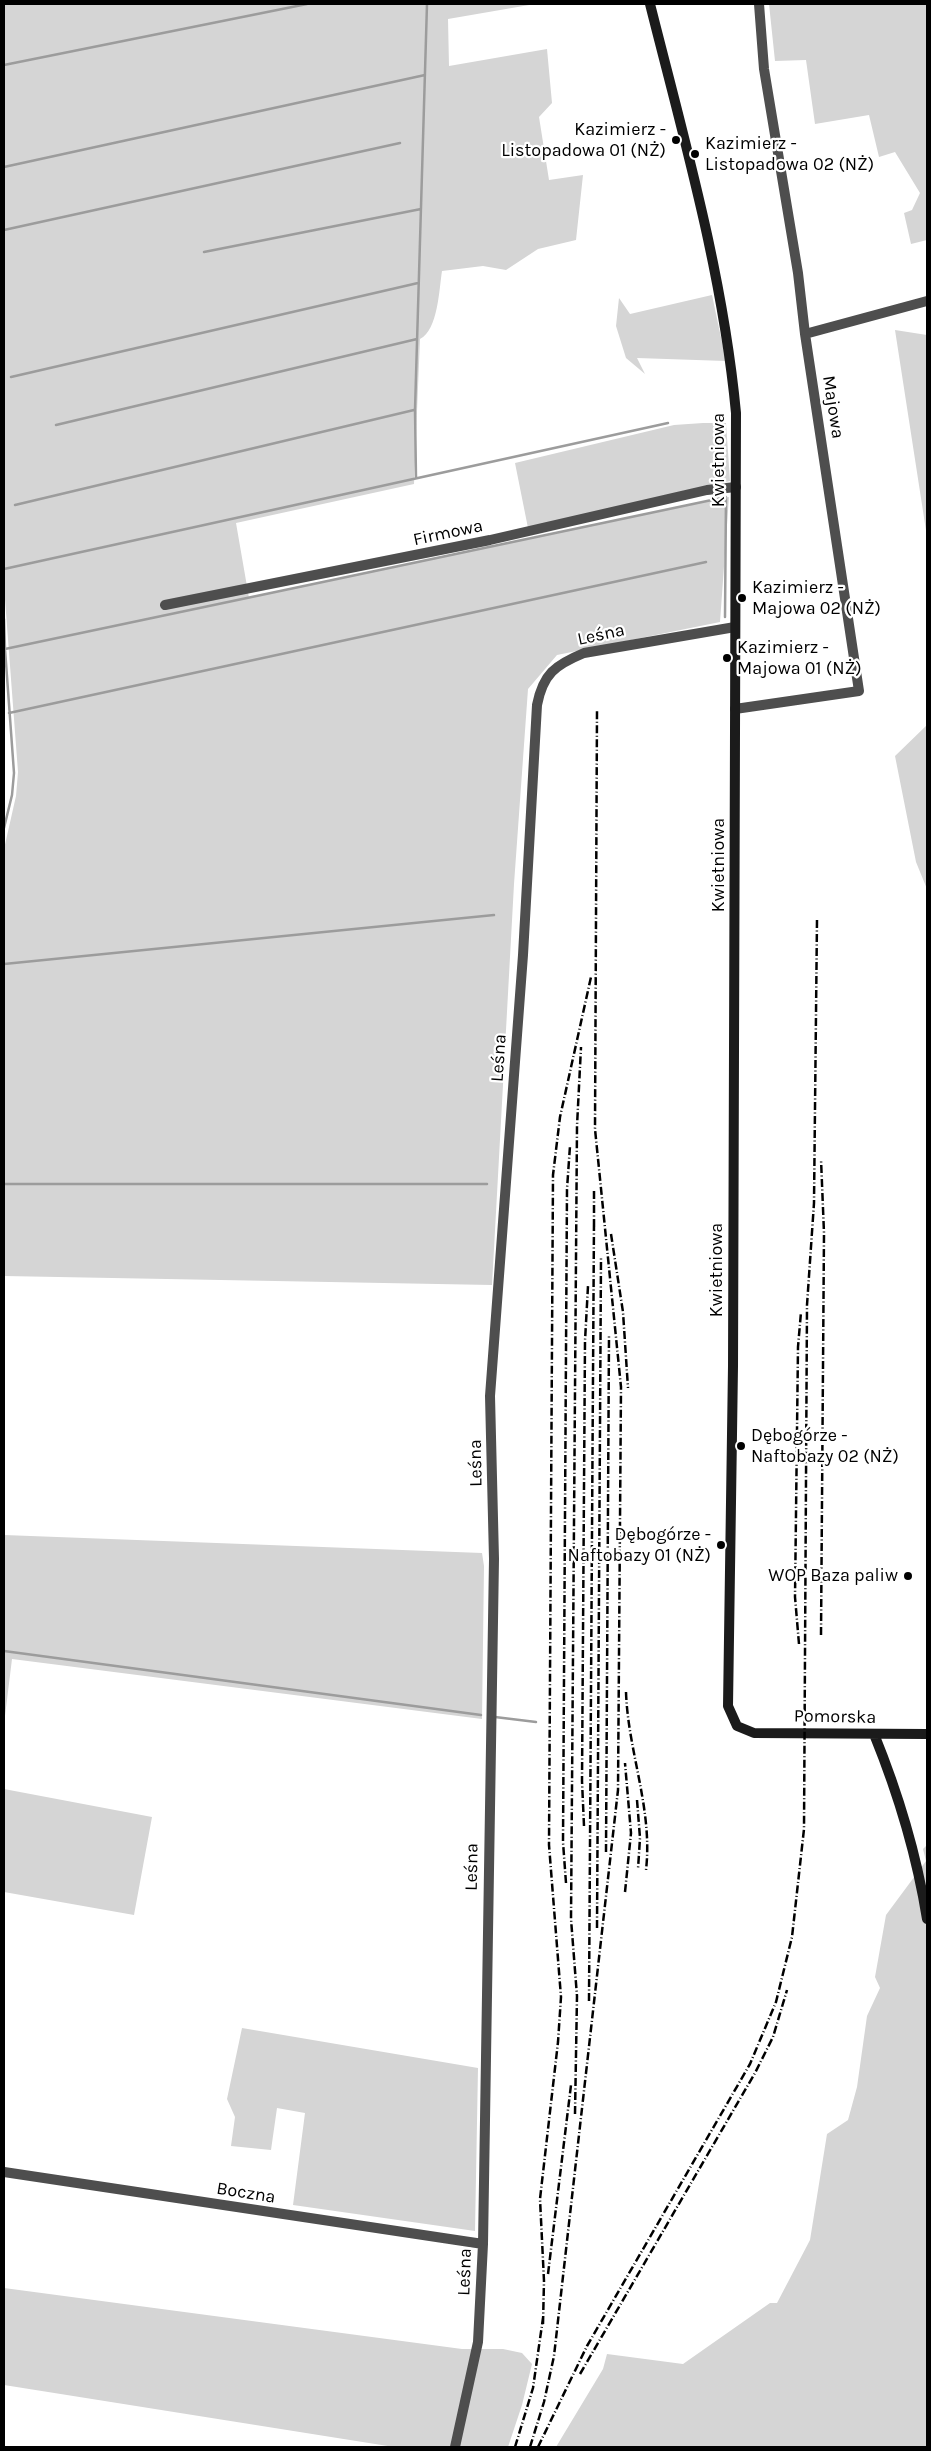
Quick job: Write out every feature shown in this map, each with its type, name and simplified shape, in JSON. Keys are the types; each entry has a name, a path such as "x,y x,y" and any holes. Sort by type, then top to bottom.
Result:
{"street":[{"name":"Kwietniowa","path":"650,4 686,146 724,316 736,414 733,1366 727,1695 734,1721 743,1730"},
{"name":"Majowa","path":"735,709 859,691 805,334 798,273 764,69 759,4"},
{"path":"805,334 927,301"},
{"name":"Firmowa","path":"165,605 490,540 707,490 736,487"},
{"name":"Leśna","path":"455,2447 478,2342 483,2244 494,1559 490,1396 523,954 537,706 544,680 565,661 584,653 735,627"},
{"name":"Pomorska","path":"743,1730 754,1733 927,1734"},
{"path":"874,1734 889,1774 920,1876 927,1918"},
{"name":"Boczna","path":"4,2172 483,2244"}],"shaded area":[{"path":"4,4 535,4 448,19 449,66 547,49 552,103 539,117 549,180 583,175 576,240 538,249 506,270 483,266 442,271 434,319 431,327 420,339 414,484 236,523 249,598 729,497 720,622 557,655 528,689 514,884 492,1285 4,1276 4,849 16,796 18,772 4,586"},
{"path":"769,4 927,4 927,240 911,244 904,213 912,210 920,193 895,152 879,157 869,115 815,124 806,60 775,61"},
{"path":"712,295 726,361 637,358 645,374 626,358 616,326 619,298 630,314"},
{"path":"895,330 927,335 927,537"},
{"path":"726,423 730,481 528,528 515,463 674,425"},
{"path":"927,725 927,889 916,862 895,756"},
{"path":"4,1535 482,1553 484,1566 482,1719 12,1659 4,1724"},
{"path":"4,1789 152,1817 134,1915 4,1892"},
{"path":"927,1845 927,2447 556,2447 603,2369 607,2354 683,2364 770,2303 777,2303 810,2240 827,2134 848,2120 857,2087 867,2016 880,1988 875,1977 886,1915 926,1861 923,1849"},
{"path":"242,2028 478,2068 475,2231 293,2205 305,2113 277,2108 271,2150 231,2146 235,2117 227,2099"},
{"path":"4,2288 462,2349 503,2349 522,2353 532,2364 522,2405 508,2447 394,2447 4,2385"}],"waterway":[{"path":"4,65 307,4"},
{"path":"416,478 415,410 427,4"},
{"path":"4,167 425,75"},
{"path":"4,230 400,143"},
{"path":"204,252 421,209"},
{"path":"11,377 418,283"},
{"path":"56,425 417,339"},
{"path":"15,505 414,410"},
{"path":"4,569 668,423"},
{"path":"4,619 5,649 726,497 725,617"},
{"path":"9,713 706,562"},
{"path":"4,828 12,795 14,773 5,649"},
{"path":"4,964 494,915"},
{"path":"4,1184 487,1184"},
{"path":"4,1651 481,1715"},
{"path":"495,1717 536,1722"}],"railway":[{"path":"530,2447 544,2402 554,2356 618,1790 621,1387 595,1129 597,711"},
{"path":"538,2447 587,2346 750,2064 776,2002 792,1937 804,1829 807,1305 814,1203 817,920"},
{"path":"543,2324 544,2281 540,2199 558,2042 561,1997 549,1845 553,1175 560,1117 591,977"},
{"path":"575,2114 577,1996 571,1919 577,1126 581,1047"},
{"path":"566,1883 563,1842 567,1189 570,1146"},
{"path":"821,1159 824,1233 821,1635"},
{"path":"594,1189 594,1227"},
{"path":"589,2001 594,1221"},
{"path":"611,1234 623,1312 628,1388"},
{"path":"597,1928 601,1258"},
{"path":"584,1826 582,1781 585,1341 588,1286"},
{"path":"799,1644 795,1597 798,1347 801,1312"},
{"path":"606,1852 609,1335"},
{"path":"626,1692 631,1737 646,1825 646,1870"},
{"path":"625,1763 631,1833 625,1892"},
{"path":"637,1800 640,1838 638,1869"},
{"path":"580,2374 755,2073 773,2037 787,1990"},
{"path":"548,2274 571,2085"},
{"path":"515,2447 533,2388 543,2318"}],"place":[{"name":"Kazimierz - Listopadowa 01 (NŻ)","path":"676,140"},
{"name":"Kazimierz - Listopadowa 02 (NŻ)","path":"695,154"},
{"name":"Kazimierz - Majowa 02 (NŻ)","path":"742,598"},
{"name":"Kazimierz - Majowa 01 (NŻ)","path":"727,658"},
{"name":"Dębogórze - Naftobazy 02 (NŻ)","path":"741,1446"},
{"name":"Dębogórze - Naftobazy 01 (NŻ)","path":"721,1545"},
{"name":"WOP Baza paliw","path":"908,1576"}]}
